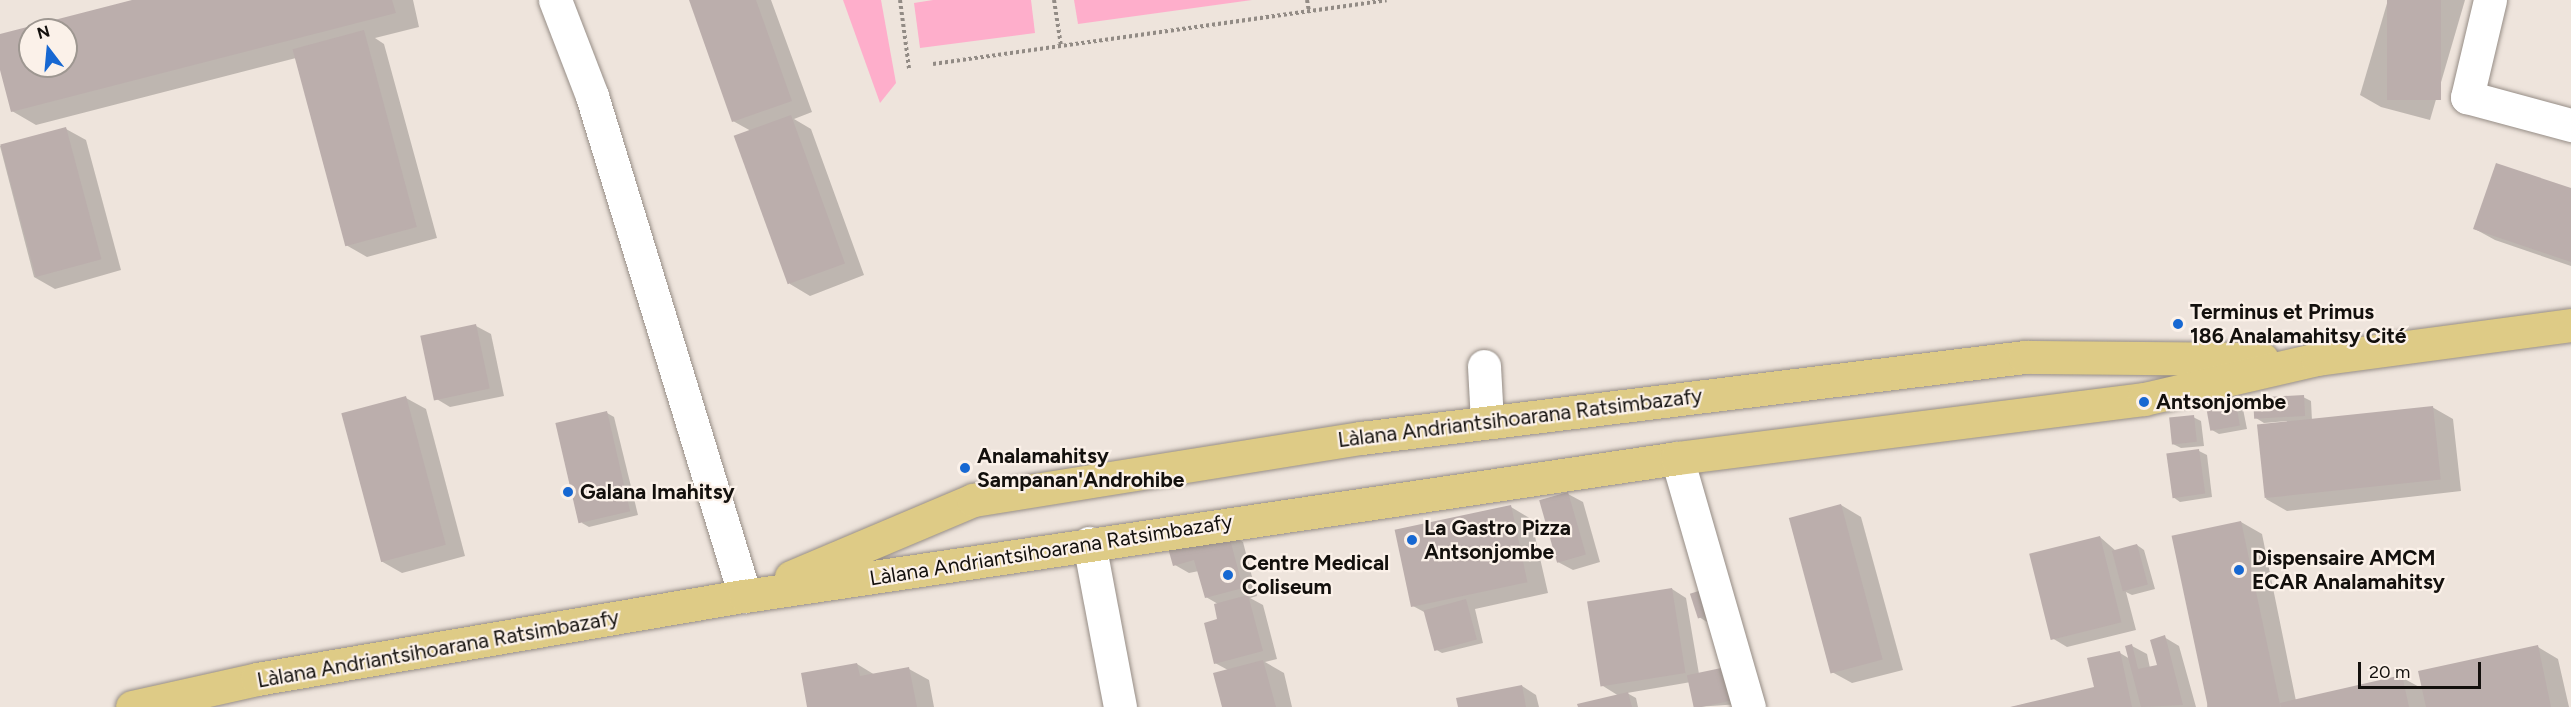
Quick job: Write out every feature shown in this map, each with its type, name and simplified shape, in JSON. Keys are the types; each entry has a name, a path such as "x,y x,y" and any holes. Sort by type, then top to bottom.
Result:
{"main road":[{"name":"Làlana Andriantsihoarana Ratsimbazafy","path":"132,707 257,679 745,596 1089,543 1677,458 2144,399 2317,359 2571,325"},
{"name":"Làlana Andriantsihoarana Ratsimbazafy","path":"745,596 973,500 1361,438 2025,357 2317,359"}],"street":[{"path":"555,0 592,96 745,596"},
{"path":"2490,0 2467,97 2571,125"},
{"path":"1484,366 1487,421"},
{"path":"1677,458 1749,707"},
{"path":"1089,543 1120,707"}],"path":[{"path":"900,0 909,68"},
{"path":"1054,0 1061,46"},
{"path":"1307,0 1309,11"},
{"path":"933,64 1387,0"}],"shaded area":[{"path":"843,0 881,0 896,83 880,103"},
{"path":"933,0 1031,0 1035,33 920,48 914,3"},
{"path":"1074,0 1252,0 1078,24"}],"building":[{"path":"132,0 392,0 396,13 11,112 0,70 0,34 18,29 18,78 78,78 78,18 62,18"},
{"path":"689,0 756,0 792,101 732,122"},
{"path":"2387,0 2441,0 2441,100 2387,100"},
{"path":"364,30 417,227 345,246 293,49"},
{"path":"791,115 845,263 788,284 734,136"},
{"path":"66,127 101,259 36,277 0,145"},
{"path":"2496,163 2571,188 2571,262 2473,229"},
{"path":"476,324 490,389 434,400 420,336"},
{"path":"2304,395 2305,416 2254,419 2253,398"},
{"path":"406,396 446,545 381,562 341,413"},
{"path":"2235,398 2240,426 2210,431 2205,403"},
{"path":"2433,406 2441,480 2265,498 2257,425"},
{"path":"607,411 630,511 579,523 555,423"},
{"path":"2194,415 2197,442 2172,444 2169,418"},
{"path":"2199,449 2205,494 2173,498 2166,454"},
{"path":"1568,492 1586,554 1557,563 1539,500"},
{"path":"1841,504 1883,660 1831,673 1789,518"},
{"path":"1511,505 1527,582 1411,607 1395,530"},
{"path":"2241,521 2281,707 2208,707 2172,536"},
{"path":"1228,532 1243,588 1205,598 1194,560 1173,566 1168,548"},
{"path":"2100,536 2122,622 2051,640 2029,554"},
{"path":"2137,544 2148,585 2123,591 2112,551"},
{"path":"1672,588 1685,673 1601,686 1587,601"},
{"path":"1708,588 1716,613 1698,619 1690,594"},
{"path":"1248,595 1263,651 1214,664 1204,623 1217,619 1214,604"},
{"path":"1466,599 1477,640 1434,651 1423,610"},
{"path":"2165,635 2183,705 2141,707 2125,646 2132,644 2138,669 2157,665 2150,640"},
{"path":"2538,645 2551,707 2426,707 2418,671"},
{"path":"2120,651 2132,707 2010,707 2094,687 2087,658"},
{"path":"1263,660 1276,707 1222,707 1213,673"},
{"path":"857,663 860,676 909,667 917,707 807,707 801,673"},
{"path":"1726,667 1733,700 1694,707 1687,675"},
{"path":"2402,675 2409,707 2281,707 2280,703"},
{"path":"1522,685 1526,707 1458,707 1456,698"},
{"path":"1628,692 1632,707 1578,707 1577,704"}],"place":[{"name":"Terminus et Primus 186 Analamahitsy Cité","path":"2178,324"},
{"name":"Antsonjombe","path":"2144,402"},
{"name":"Analamahitsy Sampanan'Androhibe","path":"965,468"},
{"name":"Galana Imahitsy","path":"568,492"},
{"name":"La Gastro Pizza Antsonjombe","path":"1412,540"},
{"name":"Dispensaire AMCM ECAR Analamahitsy","path":"2239,570"},
{"name":"Centre Medical Coliseum","path":"1228,575"}]}
